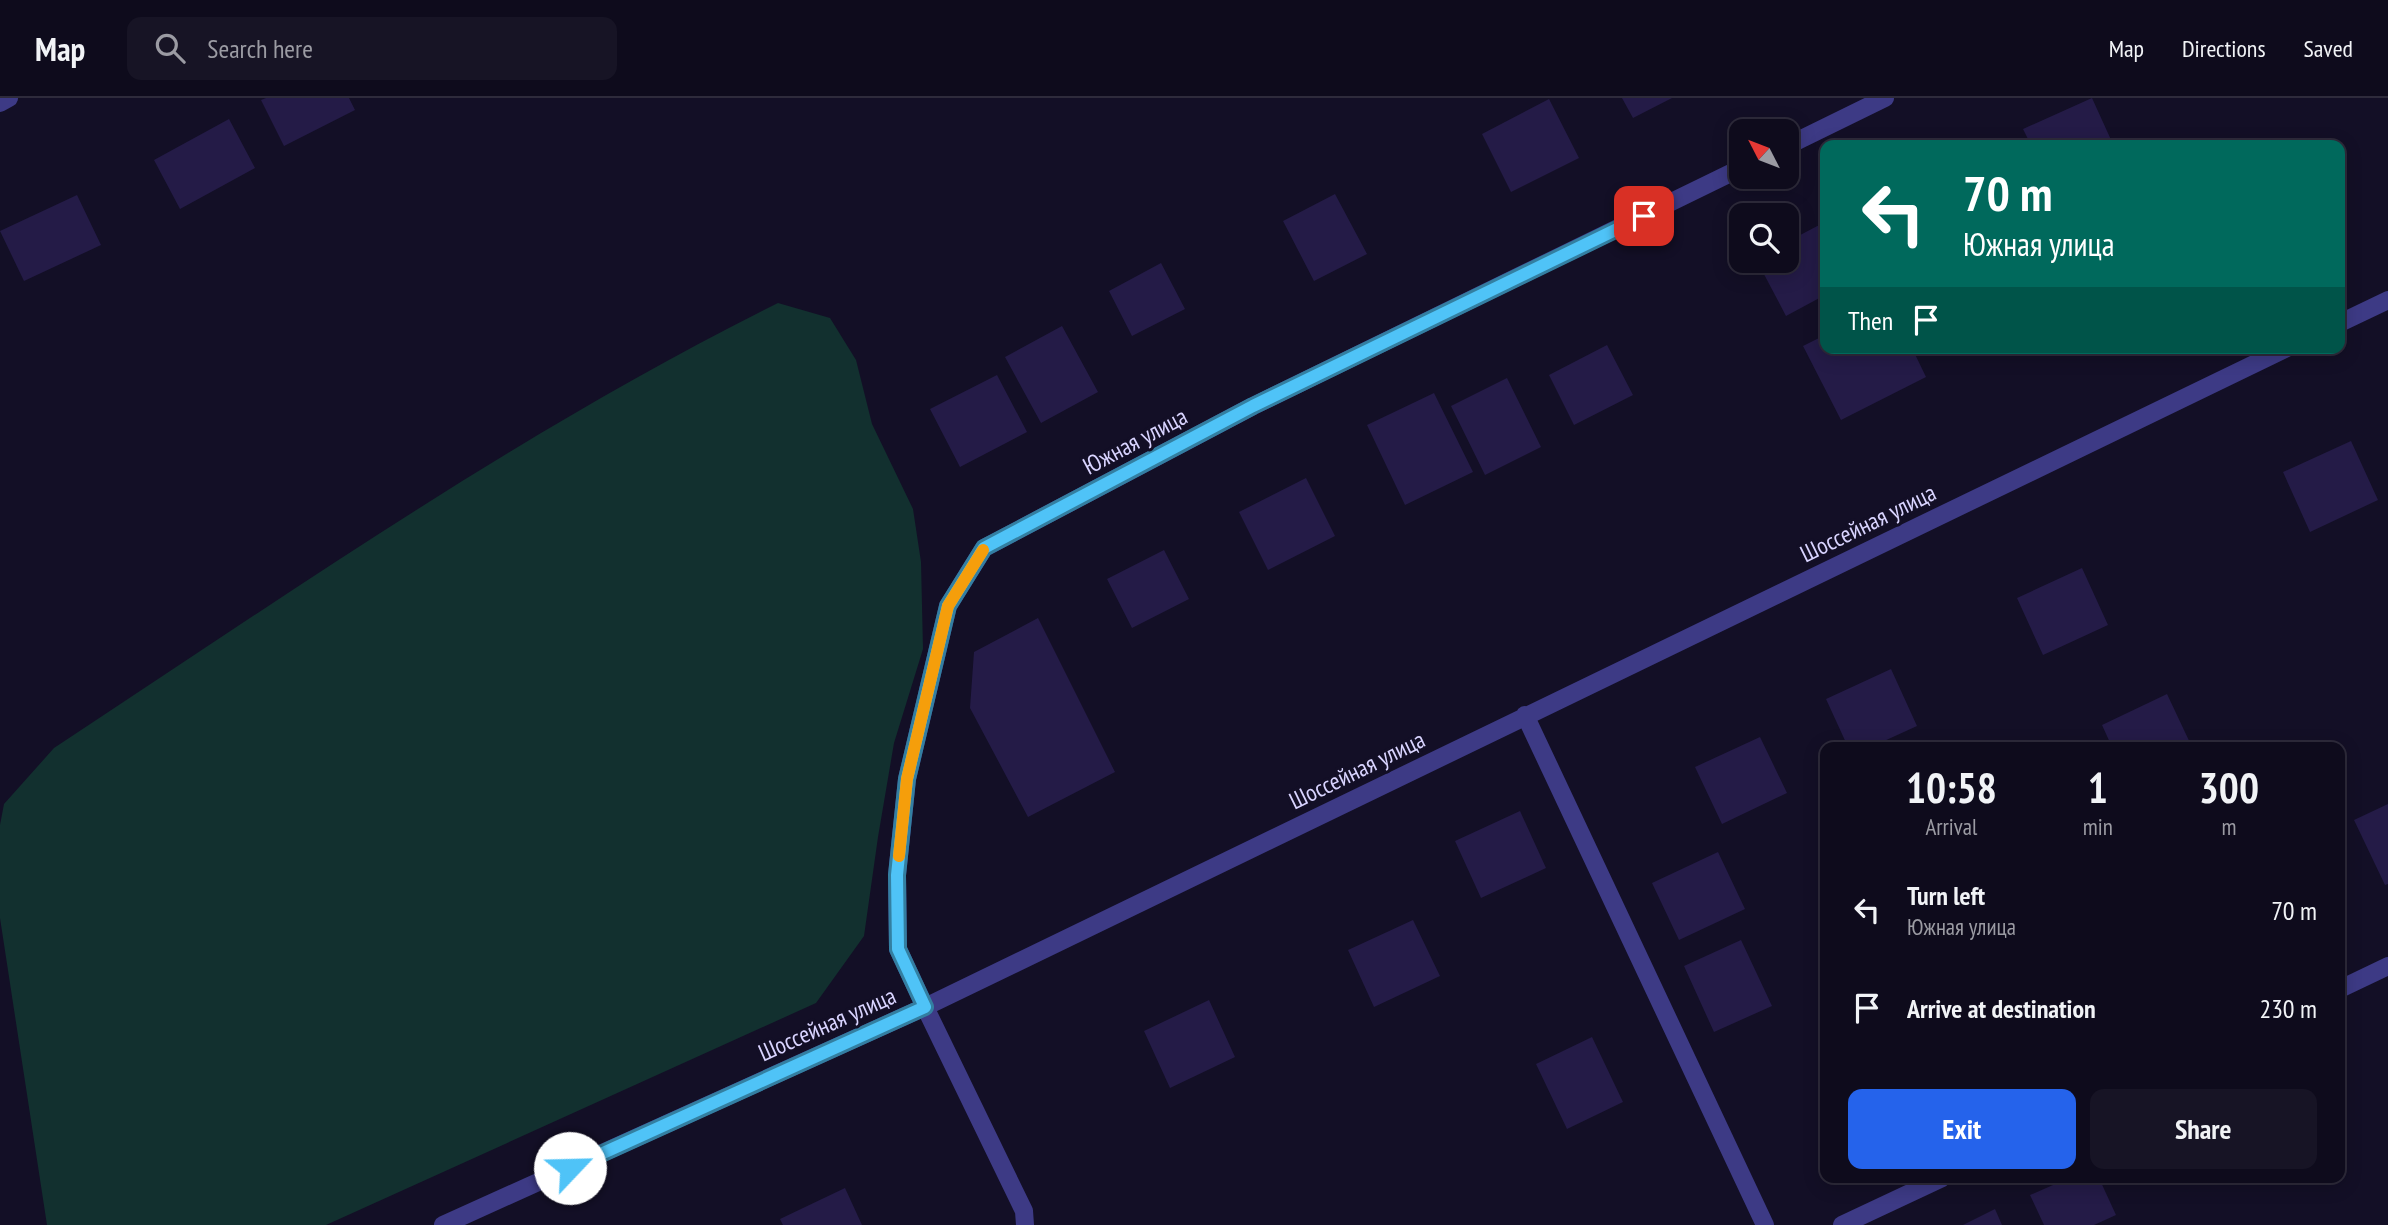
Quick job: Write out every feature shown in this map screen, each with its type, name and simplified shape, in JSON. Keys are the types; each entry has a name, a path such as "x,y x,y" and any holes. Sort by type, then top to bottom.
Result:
{"street":[{"path":"0,103 9,98"},
{"path":"1799,140 1885,98"},
{"name":"Южная улица","path":"1025,1225 1024,1211 898,949 897,875 907,779 948,606 984,548 1253,406 1729,174"},
{"path":"2345,321 2388,300"},
{"name":"Шоссейная улица","path":"443,1225 925,1007 2275,354"},
{"path":"1525,716 1765,1225"},
{"path":"2345,987 2388,966"},
{"path":"1842,1225 1931,1183"}],"green space":[{"path":"778,303 830,318 856,360 872,424 913,509 921,562 923,649 894,743 864,936 816,1003 326,1225 47,1225 0,918 0,825 4,804 54,748 320,572 591,404"}],"building":[{"path":"349,98 355,110 284,146 261,100"},
{"path":"1622,98 1672,98 1633,118"},
{"path":"2092,98 2111,140 2028,140 2023,129"},
{"path":"1549,99 1579,158 1511,192 1482,134"},
{"path":"229,119 255,168 180,209 154,160"},
{"path":"1335,194 1367,254 1314,281 1283,221"},
{"path":"77,195 101,245 24,281 0,231"},
{"path":"1820,225 1820,298 1786,316 1763,273 1799,273 1799,236"},
{"path":"1161,263 1185,309 1132,336 1109,291"},
{"path":"1062,326 1098,392 1041,423 1005,357"},
{"path":"1820,338 1820,354 1915,354 1926,377 1841,420 1803,346"},
{"path":"1607,345 1633,395 1574,425 1549,375"},
{"path":"997,375 1027,432 960,467 930,409"},
{"path":"1507,378 1541,447 1485,475 1451,406"},
{"path":"1434,393 1473,472 1405,505 1367,425"},
{"path":"2351,441 2378,500 2310,532 2283,472"},
{"path":"1306,478 1335,536 1268,570 1239,512"},
{"path":"1164,550 1189,599 1132,628 1107,579"},
{"path":"2082,568 2108,625 2043,655 2017,598"},
{"path":"1038,618 1115,772 1028,817 970,708 974,652"},
{"path":"1891,669 1917,726 1882,742 1846,742 1826,699"},
{"path":"2167,694 2190,742 2110,742 2102,725"},
{"path":"1760,737 1787,793 1722,824 1695,767"},
{"path":"2388,804 2388,884 2385,885 2354,820"},
{"path":"1520,811 1546,868 1481,898 1455,841"},
{"path":"1718,852 1745,909 1679,940 1652,883"},
{"path":"1413,920 1440,976 1374,1007 1348,950"},
{"path":"1741,940 1772,1006 1714,1032 1684,966"},
{"path":"1209,1000 1235,1057 1170,1088 1144,1031"},
{"path":"1592,1037 1623,1102 1567,1129 1536,1064"},
{"path":"2058,1183 2101,1183 2116,1215 2094,1225 2044,1225 2030,1195"},
{"path":"845,1188 862,1225 783,1225 780,1219"},
{"path":"1995,1209 2002,1225 1963,1225"}],"slow traffic":[{"path":"899,856 907,779 948,606 983,550"}],"route":[{"path":"570,1168 925,1007 898,949 897,875 907,779 948,606 984,548 1253,406 1644,216"}]}
